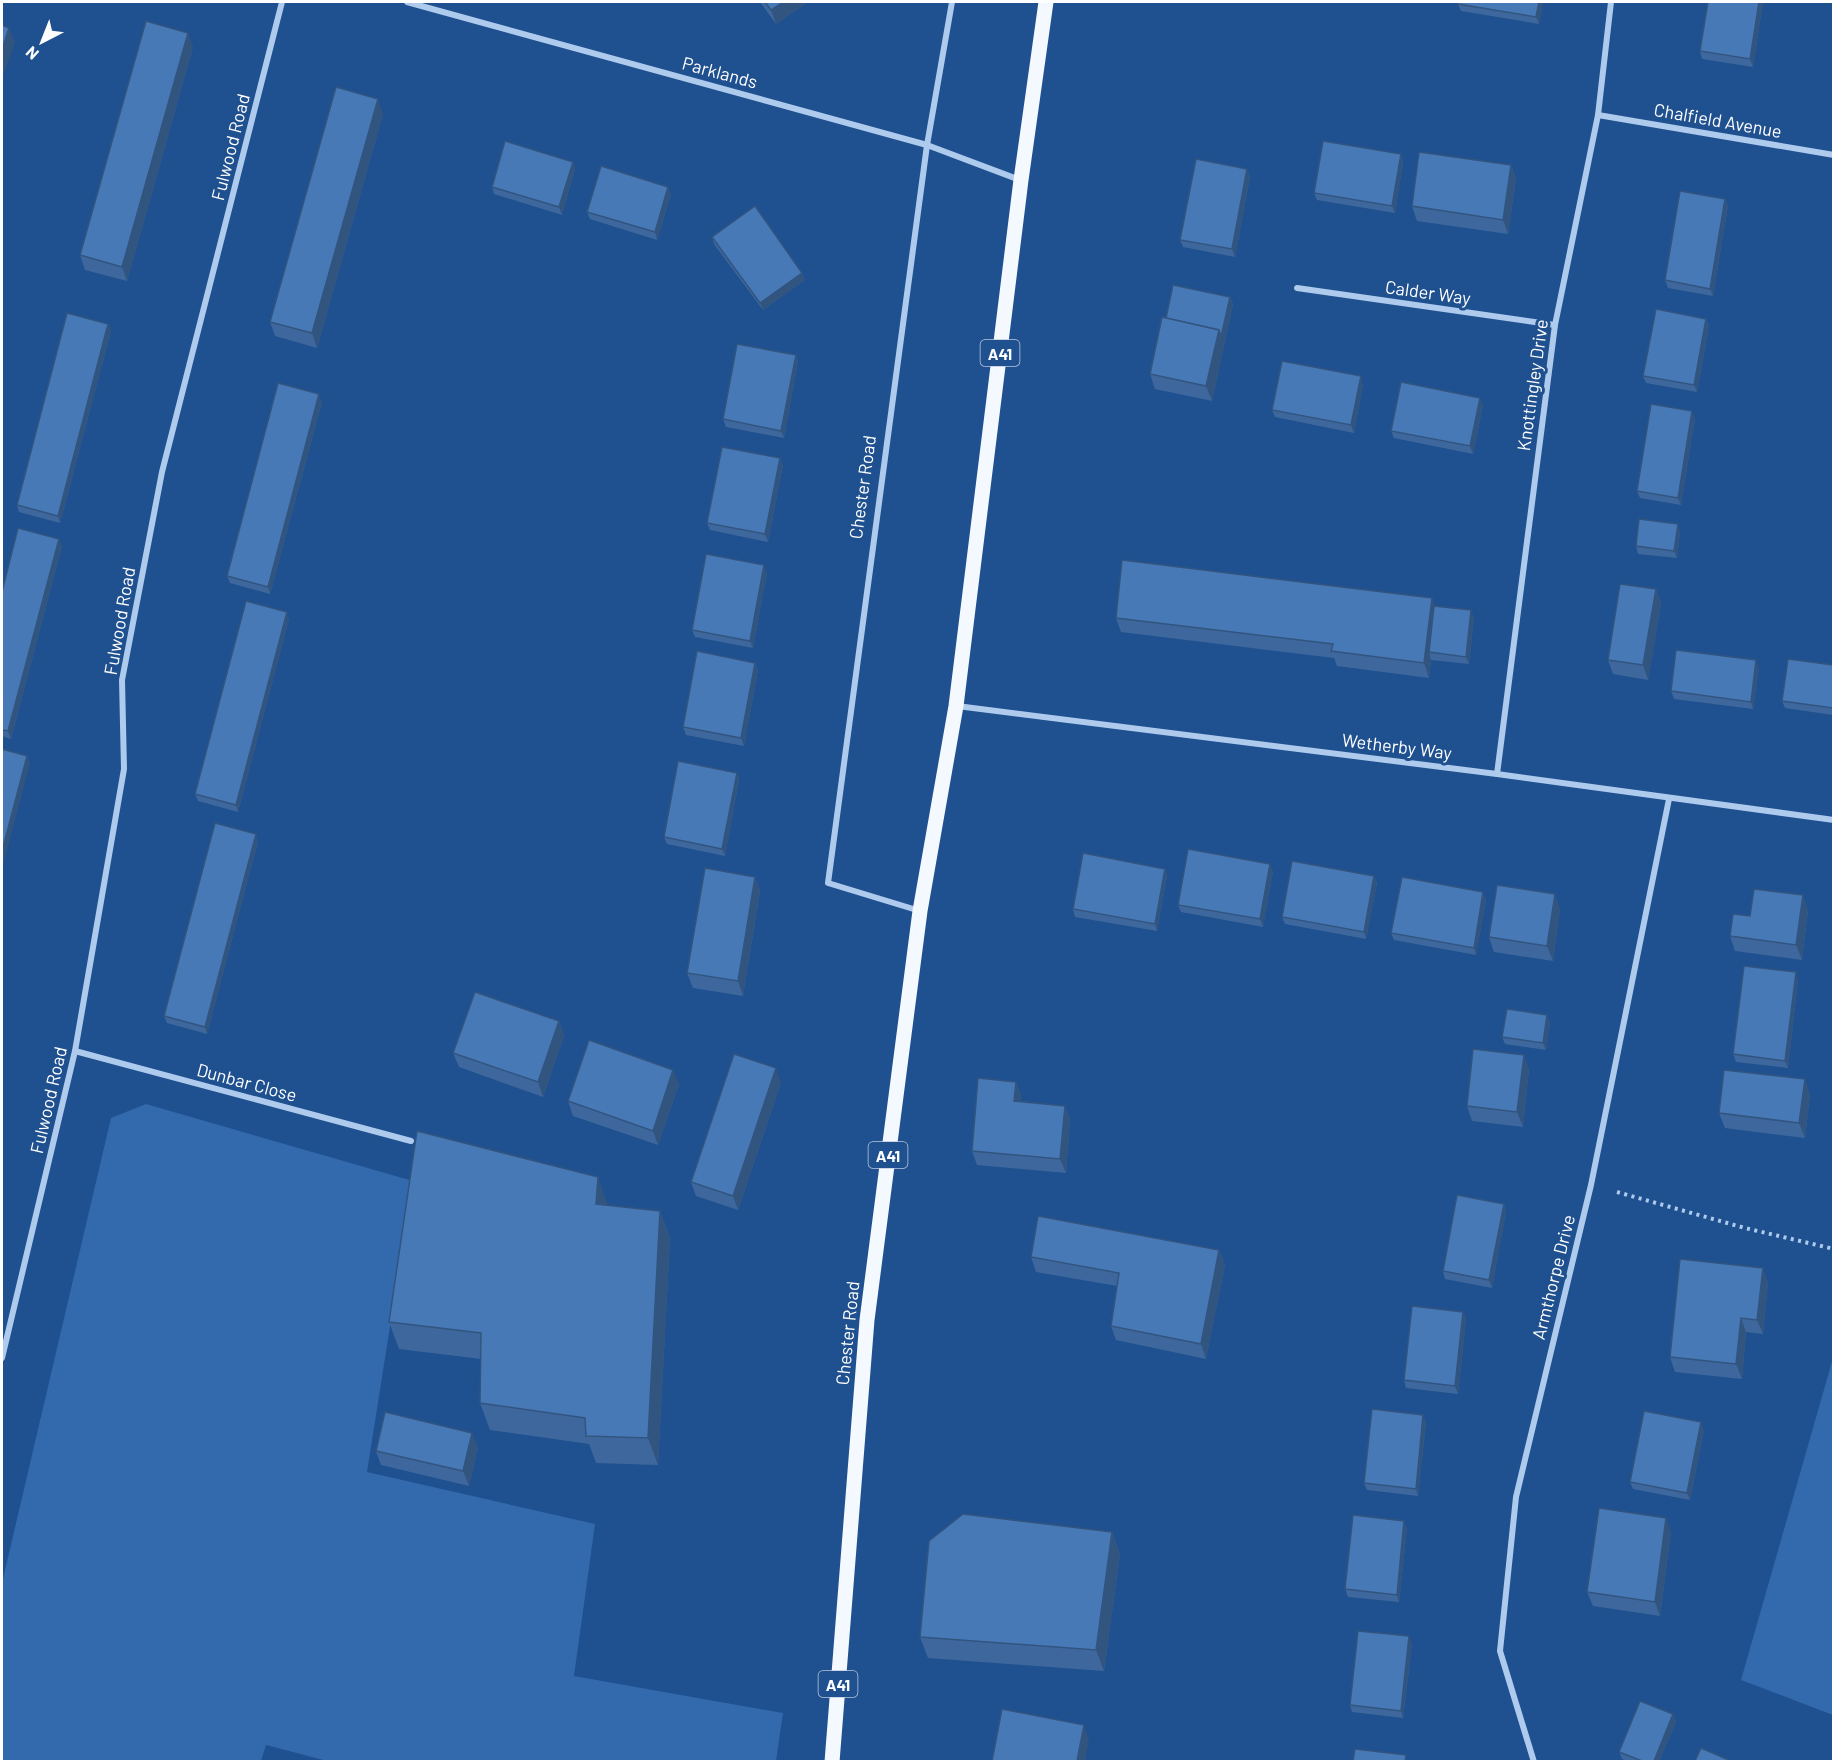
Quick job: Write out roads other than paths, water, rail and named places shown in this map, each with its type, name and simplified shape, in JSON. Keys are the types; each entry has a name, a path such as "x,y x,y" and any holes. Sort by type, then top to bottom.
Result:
{"main road":[{"name":"Chester Road","path":"832,1761 867,1320 920,911 956,706 1021,180 1046,2"}],"street":[{"name":"Fulwood Road","path":"2,1358 75,1051 124,769 122,680 162,472 282,2"},
{"name":"Parklands","path":"407,2 927,145 1021,180"},
{"name":"Chester Road","path":"920,911 828,883 927,145 952,2"},
{"name":"Knottingley Drive","path":"1497,774 1555,325 1598,115 1611,2"},
{"name":"Chalfield Avenue","path":"1598,115 1833,155"},
{"name":"Calder Way","path":"1297,288 1555,325"},
{"name":"Wetherby Way","path":"956,706 1497,774 1833,820"},
{"name":"Armthorpe Drive","path":"1534,1761 1500,1651 1516,1497 1591,1185 1669,799"},
{"name":"Dunbar Close","path":"75,1051 411,1141"}]}
